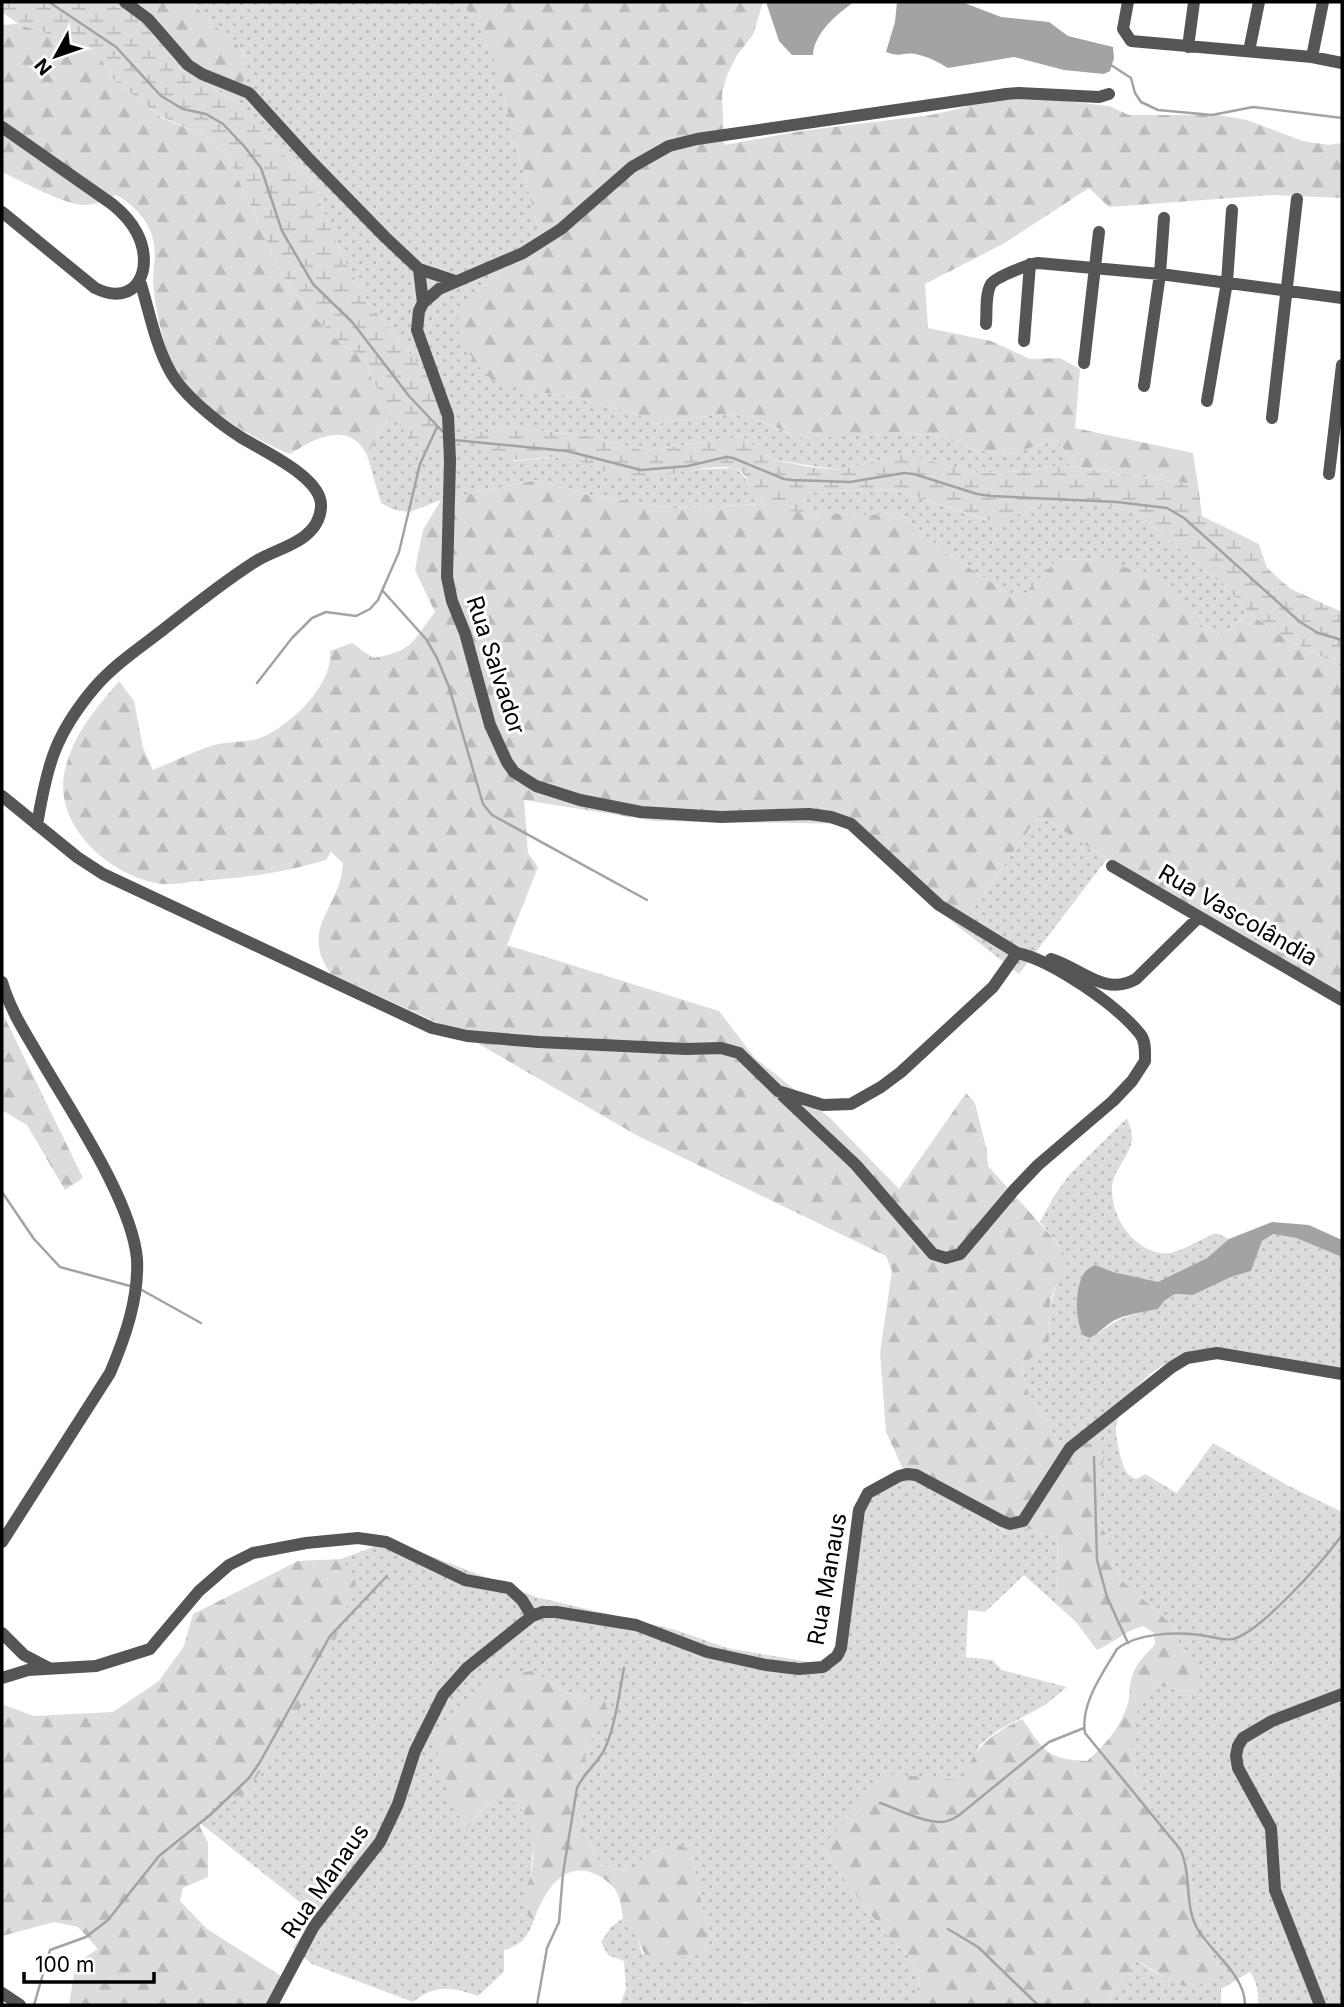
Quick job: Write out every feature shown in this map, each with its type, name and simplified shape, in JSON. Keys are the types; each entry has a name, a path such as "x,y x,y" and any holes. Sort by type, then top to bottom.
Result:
{"street":[{"path":"125,2 148,19 188,65 202,74 249,93 309,159 419,269 455,281"},
{"path":"1128,2 1124,30 1131,41 1342,62"},
{"path":"1188,47 1194,2"},
{"path":"1249,51 1259,2"},
{"path":"1312,57 1323,2"},
{"path":"423,303 439,289 514,257 561,229 632,167 668,146 684,141 1019,93 1099,97 1109,94"},
{"path":"2,127 126,215 138,234 144,253 140,281 129,292 107,295 2,212"},
{"path":"1272,418 1297,200"},
{"path":"1207,401 1227,282 1232,210"},
{"path":"1144,386 1160,274 1164,218"},
{"path":"1084,363 1099,232"},
{"path":"986,324 992,283 1030,264 1038,263 1160,274 1342,298"},
{"path":"1024,341 1030,264"},
{"name":"Rua Salvador","path":"419,269 423,303 419,311 417,330 446,409 450,460 447,560 449,588 466,633 490,725 506,762 514,772 536,786 616,809 721,817 782,813 831,817 851,824 939,905 1017,953"},
{"path":"37,825 45,777 55,747 72,717 97,685 122,661 220,586 256,561 303,539 314,528 320,516 322,502 314,487 301,474 237,435 179,384 165,360 140,281"},
{"path":"1329,474 1342,365"},
{"path":"2,796 83,862 103,874 432,1028 467,1036 539,1042 685,1049 721,1048 739,1053 856,1165 933,1254 946,1258 960,1254 1015,1189 1113,1101 1132,1081 1145,1061 1142,1036 1110,1006 1033,956"},
{"name":"Rua Vascolândia","path":"1112,866 1342,1000"},
{"path":"778,1091 823,1105 851,1104 901,1072 986,994 1017,953 1055,960 1101,983 1118,986 1136,979 1199,917"},
{"path":"2,982 15,1015 108,1178 132,1235 137,1259 130,1315 110,1373 2,1542"},
{"name":"Rua Manaus","path":"272,2005 320,1917 380,1842 398,1804 415,1751 443,1695 467,1668 532,1616 543,1612 556,1612 636,1625 707,1652 736,1659 799,1669 823,1667 837,1656 841,1648 859,1510 868,1493 876,1487 899,1476 916,1475 1002,1521 1017,1524 1028,1515 1070,1448 1187,1358 1217,1353 1342,1374"},
{"path":"2,1678 28,1670 86,1668 150,1649 199,1591 229,1565 253,1553 306,1543 358,1538 386,1542 466,1580 509,1588 516,1593 532,1616"},
{"path":"2,1633 24,1655 49,1668"},
{"path":"1320,2005 1275,1890 1270,1828 1238,1768 1236,1756 1243,1738 1272,1721 1342,1694"},
{"path":"2,1993 20,2005"}],"green space":[{"path":"2,2 104,2 131,12 180,68 235,101 277,149 319,187 321,206 342,255 367,301 440,391 447,430 441,443 429,447 407,436 372,380 367,361 340,343 282,275 228,157 204,135 162,117 143,103 114,80 99,56 79,44 18,24 2,12"},
{"path":"104,2 191,2 214,26 234,40 247,59 247,73 235,101 180,68 131,12"},
{"path":"191,2 462,2 491,46 541,239 472,295 525,390 581,398 638,415 657,424 720,414 748,416 788,433 850,435 901,432 934,435 976,450 1008,454 1057,440 1077,467 1062,465 979,473 903,454 840,470 773,460 741,436 645,451 589,436 505,427 492,434 470,431 515,461 562,457 581,461 609,473 734,468 743,475 762,504 673,508 588,495 537,480 441,500 410,512 394,510 381,503 367,455 392,411 408,436 440,391 367,301 342,255 321,206 319,187 277,149 235,101 247,73 247,58 234,40 214,26"},
{"path":"462,2 763,2 753,35 737,55 727,75 722,94 724,145 801,131 931,115 966,107 968,100 1047,99 1109,106 1129,115 1218,115 1247,120 1303,141 1329,145 1342,143 1342,198 1273,195 1109,207 1089,188 1003,244 925,284 928,328 991,341 1030,359 1060,358 1080,369 1075,428 1193,453 1198,485 1077,467 1057,440 1008,454 976,450 934,435 901,432 804,439 748,416 720,414 657,424 638,415 581,398 525,390 492,380 475,363 458,331 459,309 472,295 541,239 491,47"},
{"path":"18,24 79,44 99,56 114,80 162,118 204,135 228,157 282,275 340,343 367,361 372,380 392,411 367,455 360,444 342,435 332,435 310,442 290,454 249,434 217,414 183,384 171,362 154,293 154,244 141,215 116,195 93,204 76,204 2,172 2,25"},
{"path":"505,427 589,436 645,451 741,436 773,460 840,470 903,454 979,473 1062,465 1198,485 1202,516 1259,544 1267,568 1291,589 1342,612 1342,667 1283,637 1249,613 1246,615 1246,607 1134,512 1069,498 1023,511 998,523 894,490 869,489 804,493 805,513 789,511 763,504 743,474 733,468 710,468 644,478 625,478 564,458 522,460 496,455 483,446 470,430 492,434"},
{"path":"537,480 588,495 673,508 762,504 805,513 900,513 945,552 1012,596 1024,594 1057,560 1099,559 1162,579 1203,630 1223,633 1249,613 1283,637 1342,667 1342,999 1107,859 1039,815 960,928 890,866 853,824 655,821 524,800 528,853 538,867 507,945 719,1011 754,1057 831,1119 899,1189 966,1093 975,1103 988,1166 1062,1248 1068,1272 1052,1295 1049,1341 1021,1368 1029,1395 1060,1444 1078,1454 1085,1443 1100,1445 1104,1459 1095,1493 1096,1519 1106,1534 1120,1579 1176,1628 1179,1645 1201,1673 1197,1687 1188,1692 1161,1686 1152,1689 1139,1702 1130,1753 1135,1773 1155,1819 1181,1850 1188,1863 1204,1940 1219,1968 1198,1985 1189,1987 1179,1984 1136,1961 1105,2005 911,2005 920,1981 908,1955 890,1940 822,1846 889,1774 962,1780 978,1750 992,1736 1022,1719 1047,1751 1062,1758 1087,1761 1117,1727 1128,1703 1135,1668 1155,1645 1154,1633 1143,1626 1097,1650 1076,1622 1056,1604 1058,1539 1030,1529 1008,1534 946,1492 903,1469 886,1432 880,1353 892,1271 886,1256 638,1136 458,1032 331,974 322,958 320,930 341,879 343,863 331,852 326,860 279,872 163,884 143,880 123,871 88,844 75,827 67,808 63,787 66,766 75,741 119,681 134,701 143,748 153,770 214,745 257,739 269,734 295,716 317,691 325,678 330,651 352,643 373,658 404,648 422,631 435,612 415,570 423,530 441,500"},
{"path":"894,490 987,520 1009,520 1023,511 1069,498 1134,512 1246,607 1246,615 1223,633 1203,630 1162,580 1099,559 1057,560 1024,595 1012,596 945,552 900,513 805,513 804,493"},
{"path":"1039,815 1107,859 1019,974 960,928"},
{"path":"2,1012 83,1178 65,1190 27,1125 2,1110"},
{"path":"1127,1118 1131,1145 1115,1175 1112,1188 1119,1220 1132,1238 1160,1253 1181,1250 1216,1233 1229,1239 1207,1258 1158,1283 1094,1265 1085,1272 1077,1302 1098,1334 1126,1317 1157,1309 1175,1294 1193,1295 1231,1277 1251,1271 1262,1241 1273,1234 1296,1238 1342,1257 1342,1372 1290,1360 1235,1352 1208,1352 1183,1357 1159,1367 1139,1385 1121,1410 1116,1431 1123,1465 1129,1475 1137,1479 1145,1474 1177,1493 1213,1443 1287,1485 1342,1512 1342,2005 1258,2005 1257,1988 1250,1972 1221,1989 1221,2005 1105,2005 1136,1961 1171,1981 1219,1968 1204,1940 1188,1863 1181,1850 1155,1819 1135,1773 1130,1753 1138,1702 1152,1689 1161,1686 1188,1692 1197,1687 1186,1654 1179,1645 1176,1628 1120,1579 1106,1534 1096,1519 1095,1493 1104,1459 1078,1454 1060,1444 1029,1395 1021,1368 1049,1341 1048,1312 1058,1280 1062,1248 1040,1222 1070,1174"},
{"path":"903,1469 946,1492 1007,1534 1030,1529 1058,1539 1056,1604 1024,1575 985,1612 968,1610 966,1657 992,1660 1002,1670 1067,1687 1045,1705 997,1731 980,1745 963,1780 822,1846 890,1940 908,1955 920,1981 911,2005 782,2005 744,2002 735,2005 620,2005 626,1989 624,1961 608,1955 601,1942 611,1927 623,1918 635,1928 642,1954 704,1952 712,1934 705,1920 691,1851 677,1843 652,1852 629,1872 601,1864 586,1835 575,1799 589,1743 609,1713 604,1702 568,1694 533,1671 471,1694 458,1713 467,1830 488,1805 506,1796 525,1813 530,1822 533,1843 529,1917 534,1920 524,1940 504,1950 504,1972 478,1996 444,1989 429,1992 413,2002 312,1964 293,1948 316,1915 200,1823 215,1802 246,1794 351,1571 341,1559 375,1546 408,1547 536,1597 676,1630 727,1648 821,1664 845,1652 861,1498 873,1487"},
{"path":"341,1559 351,1571 356,1583 330,1654 297,1714 246,1794 215,1802 199,1825 208,1843 208,1877 183,1888 180,1901 207,1929 281,1976 267,2005 69,2005 76,1963 98,1949 78,1927 54,1922 2,1936 2,1704 34,1716 113,1712 159,1681 184,1646 193,1614 298,1561"},
{"path":"533,1671 568,1694 605,1702 609,1714 589,1743 575,1799 586,1835 601,1864 628,1872 652,1852 677,1843 691,1851 705,1920 712,1934 704,1952 654,1964 644,1952 634,1930 623,1918 616,1890 601,1877 588,1872 567,1873 558,1879 544,1898 534,1920 529,1917 525,1905 534,1852 531,1830 523,1812 506,1797 499,1799 483,1810 466,1831 440,1774 436,1739 470,1695 497,1680"}],"shaded area":[{"path":"766,2 854,2 822,32 817,39 813,55 792,55 779,41"},
{"path":"897,2 962,2 1001,17 1049,22 1068,36 1113,47 1114,58 1110,71 1104,74 1064,70 1014,57 948,68 919,55 891,54 886,52 895,22"},
{"path":"1272,1222 1309,1225 1342,1240 1342,1257 1296,1238 1273,1234 1262,1241 1251,1271 1231,1277 1193,1295 1175,1294 1158,1309 1118,1319 1090,1338 1083,1335 1077,1312 1077,1295 1081,1278 1091,1267 1095,1265 1158,1282 1207,1258 1229,1239"}],"waterway":[{"path":"49,2 116,47 161,96 183,109 206,114 223,124 244,146 261,168 282,231 313,284 353,323 409,396 443,432"},
{"path":"1111,65 1131,78 1141,102 1158,110 1212,115 1253,107 1342,118"},
{"path":"257,683 292,638 312,618 326,612 356,616 370,609 378,600 399,552 420,464 437,427"},
{"path":"454,440 567,451 641,470 688,466 726,457 792,480 850,482 904,473 991,496 1117,502 1167,508 1184,518 1300,622 1318,633 1342,640"},
{"path":"382,590 426,639 437,658 449,687 483,804 492,815 647,900"},
{"path":"2,1192 34,1239 60,1267 130,1286"},
{"path":"140,1289 201,1323"},
{"path":"1094,1457 1097,1560 1107,1597 1128,1643"},
{"path":"1245,2005 1244,1994 1234,1974 1203,1937 1193,1919 1186,1868 1180,1849 1085,1733 1086,1711 1099,1678 1117,1649 1135,1640 1157,1635 1190,1634 1233,1639 1245,1634 1291,1594 1342,1535"},
{"path":"34,2005 50,1950 86,1937 108,1920 159,1856 210,1815 249,1778 330,1636 387,1576"},
{"path":"537,2005 547,1948 559,1922 563,1873 577,1788 606,1746 615,1718 624,1668"},
{"path":"880,1803 926,1820 950,1820 1049,1742 1084,1728"},
{"path":"948,1929 978,1947 1038,2005"}]}
